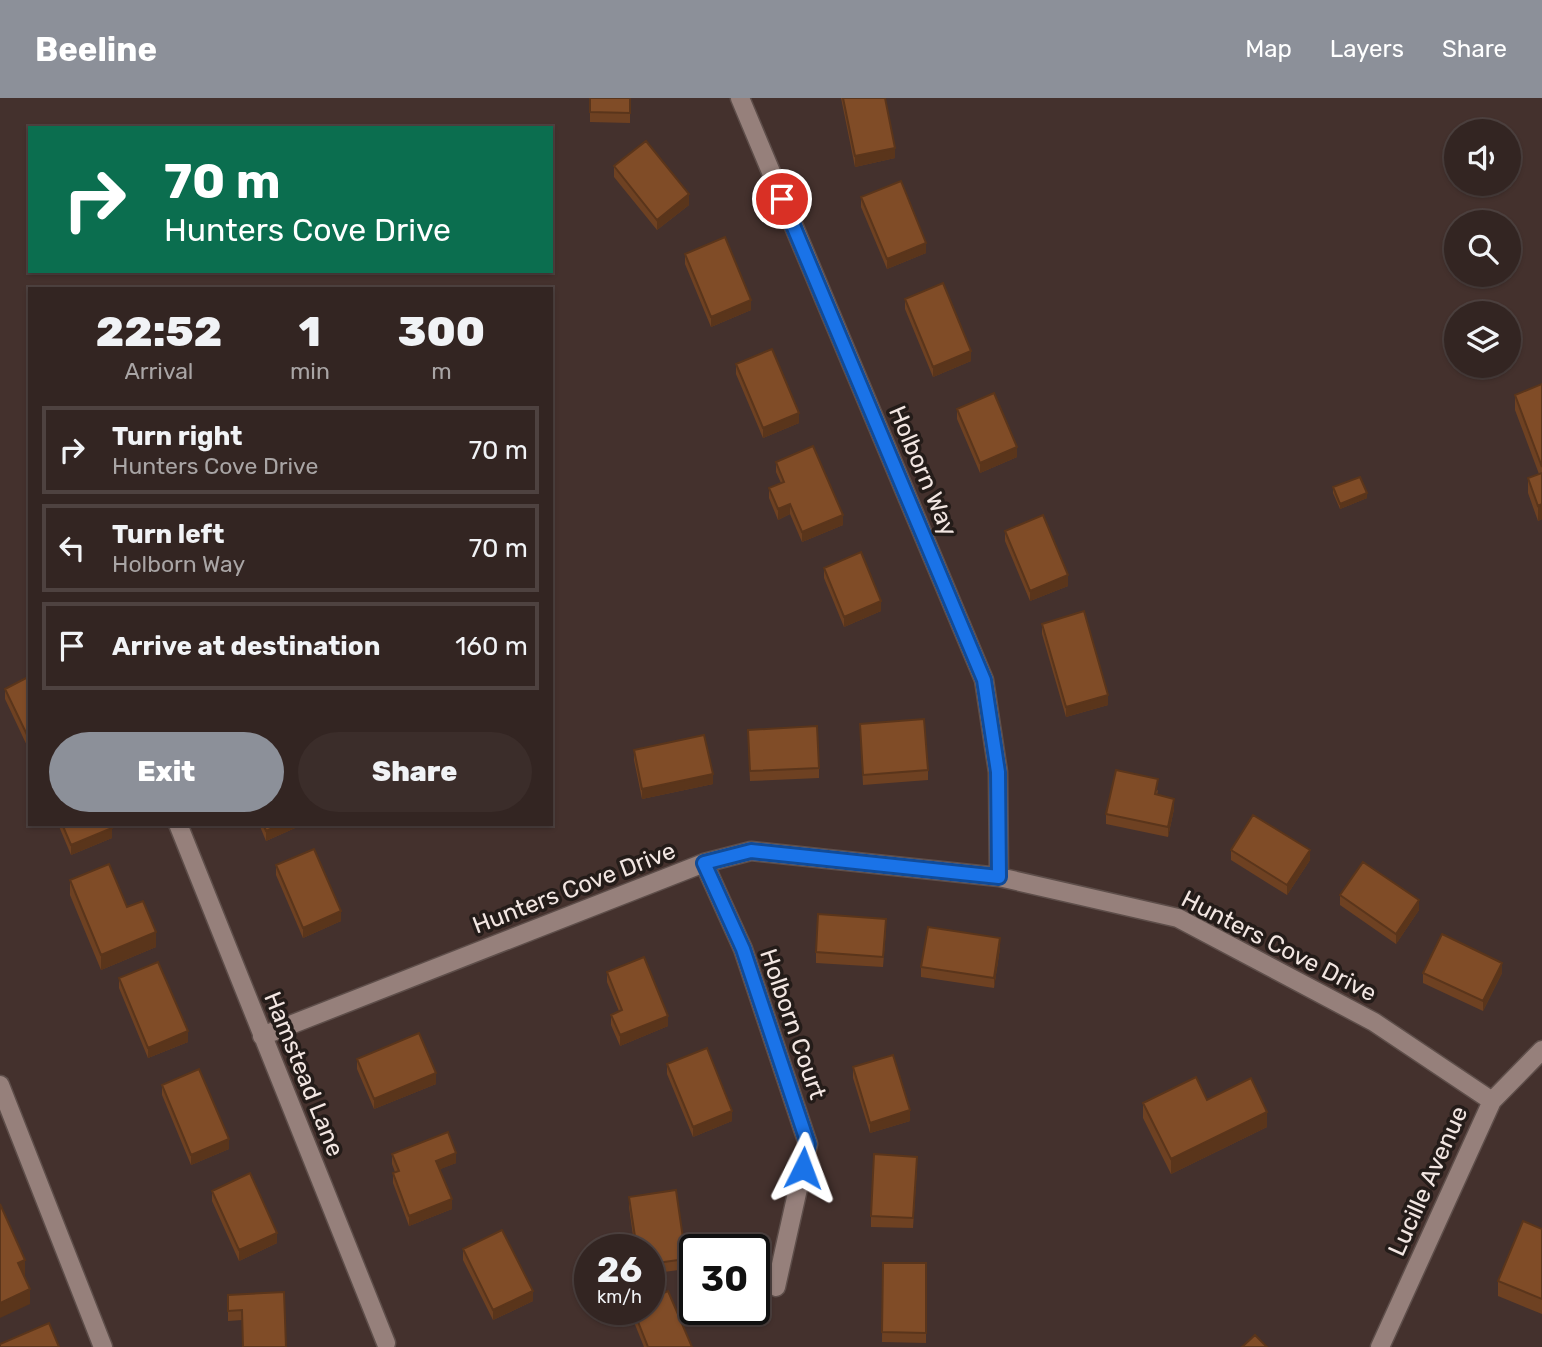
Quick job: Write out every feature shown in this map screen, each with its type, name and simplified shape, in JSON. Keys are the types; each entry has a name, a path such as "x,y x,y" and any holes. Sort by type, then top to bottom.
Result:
{"street":[{"name":"Holborn Way","path":"740,98 984,680 998,772 999,877"},
{"name":"Hamstead Lane","path":"178,826 386,1343"},
{"name":"Hunters Cove Drive","path":"262,1036 704,863 751,851 999,877 1178,918 1374,1022 1492,1101"},
{"name":"Holborn Court","path":"704,863 743,949 808,1144 776,1287"},
{"name":"Lucille Avenue","path":"1380,1347 1492,1101 1542,1050"},
{"path":"0,1085 103,1347"}],"building":[{"path":"590,98 630,98 630,113 590,112"},
{"path":"843,98 885,98 895,148 855,156"},
{"path":"646,141 689,194 657,220 614,166"},
{"path":"901,181 926,243 887,259 861,197"},
{"path":"725,237 751,300 711,317 685,254"},
{"path":"943,283 971,351 933,367 905,299"},
{"path":"772,349 799,413 763,428 736,364"},
{"path":"1542,384 1542,467 1515,395"},
{"path":"994,393 1017,447 980,463 957,409"},
{"path":"813,446 843,515 802,532 790,504 778,509 769,488 784,482 776,462"},
{"path":"1542,473 1542,504 1538,506 1528,478"},
{"path":"1360,477 1367,493 1340,504 1333,487"},
{"path":"1043,515 1068,575 1030,591 1005,531"},
{"path":"861,552 881,601 844,617 824,568"},
{"path":"1084,611 1108,695 1066,707 1042,624"},
{"path":"28,677 28,737 5,689"},
{"path":"924,719 928,770 863,775 860,724"},
{"path":"817,726 819,768 750,771 748,730"},
{"path":"704,735 713,774 642,789 634,750"},
{"path":"1116,770 1158,779 1155,794 1174,799 1168,827 1106,814"},
{"path":"1253,815 1310,850 1287,885 1231,850"},
{"path":"63,826 112,828 71,845"},
{"path":"264,826 277,826 266,831"},
{"path":"314,849 341,911 303,928 276,865"},
{"path":"1363,862 1419,900 1396,934 1340,895"},
{"path":"109,864 127,907 143,901 156,932 101,955 70,880"},
{"path":"818,914 886,919 883,957 816,952"},
{"path":"928,927 1000,938 994,978 921,967"},
{"path":"1442,934 1502,963 1483,1001 1423,973"},
{"path":"644,957 668,1016 620,1035 611,1015 622,1010 607,972"},
{"path":"158,962 188,1031 148,1048 119,978"},
{"path":"419,1033 436,1073 374,1099 357,1059"},
{"path":"707,1048 732,1111 693,1127 667,1064"},
{"path":"893,1055 910,1110 870,1123 853,1067"},
{"path":"199,1069 229,1139 191,1155 162,1085"},
{"path":"1196,1077 1207,1100 1251,1078 1267,1112 1171,1159 1143,1103"},
{"path":"448,1132 456,1153 436,1161 452,1199 409,1216 393,1173 399,1171 392,1154"},
{"path":"874,1154 917,1157 913,1218 871,1216"},
{"path":"250,1173 277,1233 239,1250 212,1191"},
{"path":"676,1190 682,1234 679,1234 679,1260 665,1262 665,1234 635,1234 629,1197"},
{"path":"0,1204 25,1260 18,1263 30,1289 0,1303"},
{"path":"1523,1221 1542,1229 1542,1299 1498,1281"},
{"path":"502,1230 533,1291 493,1310 463,1249"},
{"path":"883,1263 926,1263 926,1333 882,1332"},
{"path":"668,1291 679,1317 679,1325 683,1325 692,1347 648,1347 639,1325 665,1325 665,1292"},
{"path":"284,1292 286,1347 243,1347 242,1310 228,1311 228,1295"},
{"path":"49,1323 59,1347 0,1347 0,1344"},
{"path":"1255,1335 1267,1347 1242,1347"}],"route":[{"path":"782,199 984,680 998,772 999,877 751,851 704,863 743,949 808,1144 803,1168"}]}
